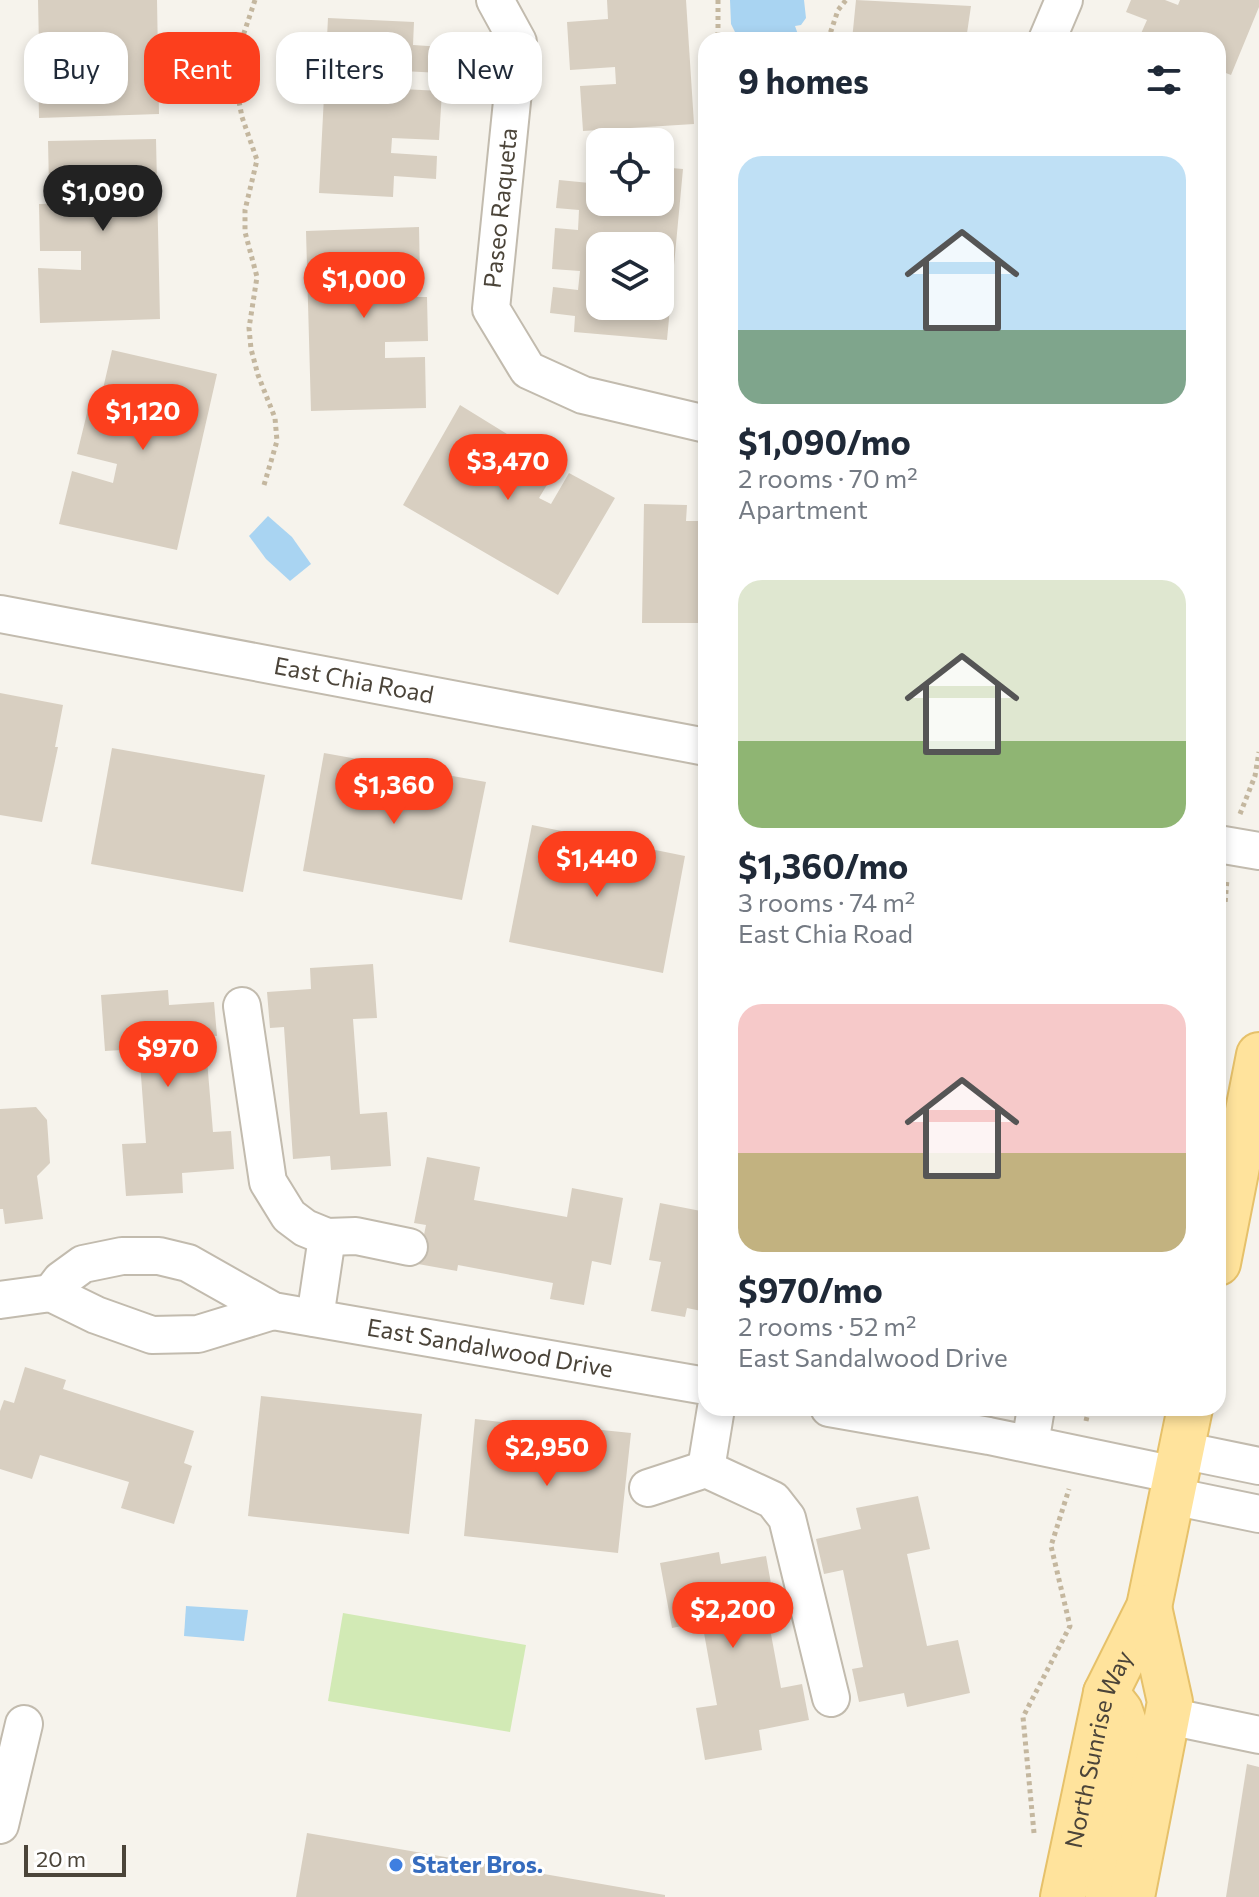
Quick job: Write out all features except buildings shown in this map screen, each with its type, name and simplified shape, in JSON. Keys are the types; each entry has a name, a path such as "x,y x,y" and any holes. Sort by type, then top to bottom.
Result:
{"main road":[{"path":"1226,1222 1259,1055"},
{"name":"North Sunrise Way","path":"1063,1897 1106,1693 1149,1607 1188,1416"},
{"name":"North Sunrise Way","path":"1132,1897 1170,1702 1149,1607"},
{"path":"1105,1897 1129,1737 1120,1711 1106,1693"}],"street":[{"name":"Paseo Raqueta","path":"495,0 518,42 491,309 528,370 583,395 698,422"},
{"path":"1050,32 1064,0"},
{"name":"East Chia Road","path":"0,614 698,745"},
{"path":"1226,845 1259,851"},
{"path":"242,1006 268,1182 289,1216 305,1228 327,1237 356,1236 409,1247"},
{"path":"315,1318 327,1237"},
{"name":"East Sandalwood Drive","path":"273,1311 198,1334 152,1335 96,1315 51,1293 61,1280 83,1264 122,1256 159,1256 188,1263 273,1311 698,1385"},
{"path":"0,1300 51,1293"},
{"path":"706,1469 715,1416"},
{"path":"874,1416 1177,1474 1259,1514"},
{"path":"1030,1444 1035,1416"},
{"path":"1177,1474 1259,1466"},
{"path":"648,1488 706,1469 773,1500 787,1518 831,1698"},
{"path":"1168,1716 1259,1735"},
{"path":"0,1825 24,1724"}],"path":[{"path":"255,0 244,33 237,91 242,117 257,160 245,210 245,232 257,277 249,328 251,349 275,418 277,441 264,485"},
{"path":"718,0 718,32"},
{"path":"831,32 838,10 846,0"},
{"path":"1032,1847 1034,1834 1023,1717 1070,1626 1051,1546 1080,1455 1087,1416"}],"green space":[{"path":"343,1613 526,1645 510,1732 328,1701"}],"water":[{"path":"730,0 804,0 806,18 801,25 795,26 797,32 735,32 731,24"},
{"path":"268,516 292,537 311,564 290,581 266,559 249,536"},
{"path":"186,1606 248,1610 244,1641 184,1636"}],"place":[{"name":"Stater Bros.","path":"396,1865"}]}
